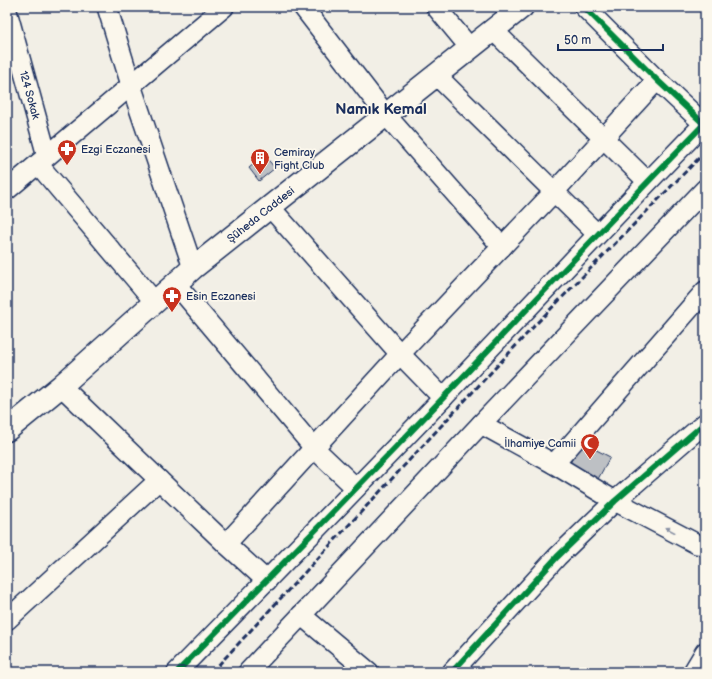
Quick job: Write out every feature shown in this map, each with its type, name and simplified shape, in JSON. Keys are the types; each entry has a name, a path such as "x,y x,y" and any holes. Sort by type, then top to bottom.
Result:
{"main road":[{"name":"Şüheda Caddesi","path":"7,430 61,386 154,301 193,268 522,7"}],"street":[{"path":"107,7 131,85 193,268"},
{"path":"7,190 224,7"},
{"path":"303,7 386,115 502,247"},
{"path":"436,7 470,48"},
{"path":"177,672 267,581 647,181 704,124 657,80 584,7"},
{"name":"124 Sokak","path":"7,11 42,160"},
{"path":"493,30 647,181"},
{"path":"436,75 597,234"},
{"path":"226,544 400,354 554,192 657,80"},
{"path":"42,160 154,301"},
{"path":"248,672 705,189"},
{"path":"270,207 400,354 442,398"},
{"path":"176,283 314,448 356,488"},
{"path":"554,464 705,291"},
{"path":"61,386 226,544 267,581"},
{"path":"452,672 557,557 615,500 705,423"},
{"path":"481,424 554,464 615,500 697,544 705,545"},
{"path":"7,620 159,480"},
{"path":"301,615 368,672"},
{"path":"692,672 705,652"}],"building":[{"name":"Cemiray Fight Club","path":"264,155 275,168 259,181 249,168"},
{"name":"İlhamiye Camii","path":"581,442 610,457 598,479 570,463"}],"railway":[{"path":"212,672 537,323 705,152"}],"cycle path":[{"path":"177,672 410,432 704,124 657,80 584,7"},
{"path":"452,672 557,557 615,501 705,423"}],"place":[{"name":"Ezgi Eczanesi","path":"67,166"},
{"name":"Cemiray Fight Club","path":"260,175"},
{"name":"Esin Eczanesi","path":"172,313"},
{"name":"İlhamiye Camii","path":"590,460"}],"district":[{"name":"Namık Kemal","path":"381,109"}]}
